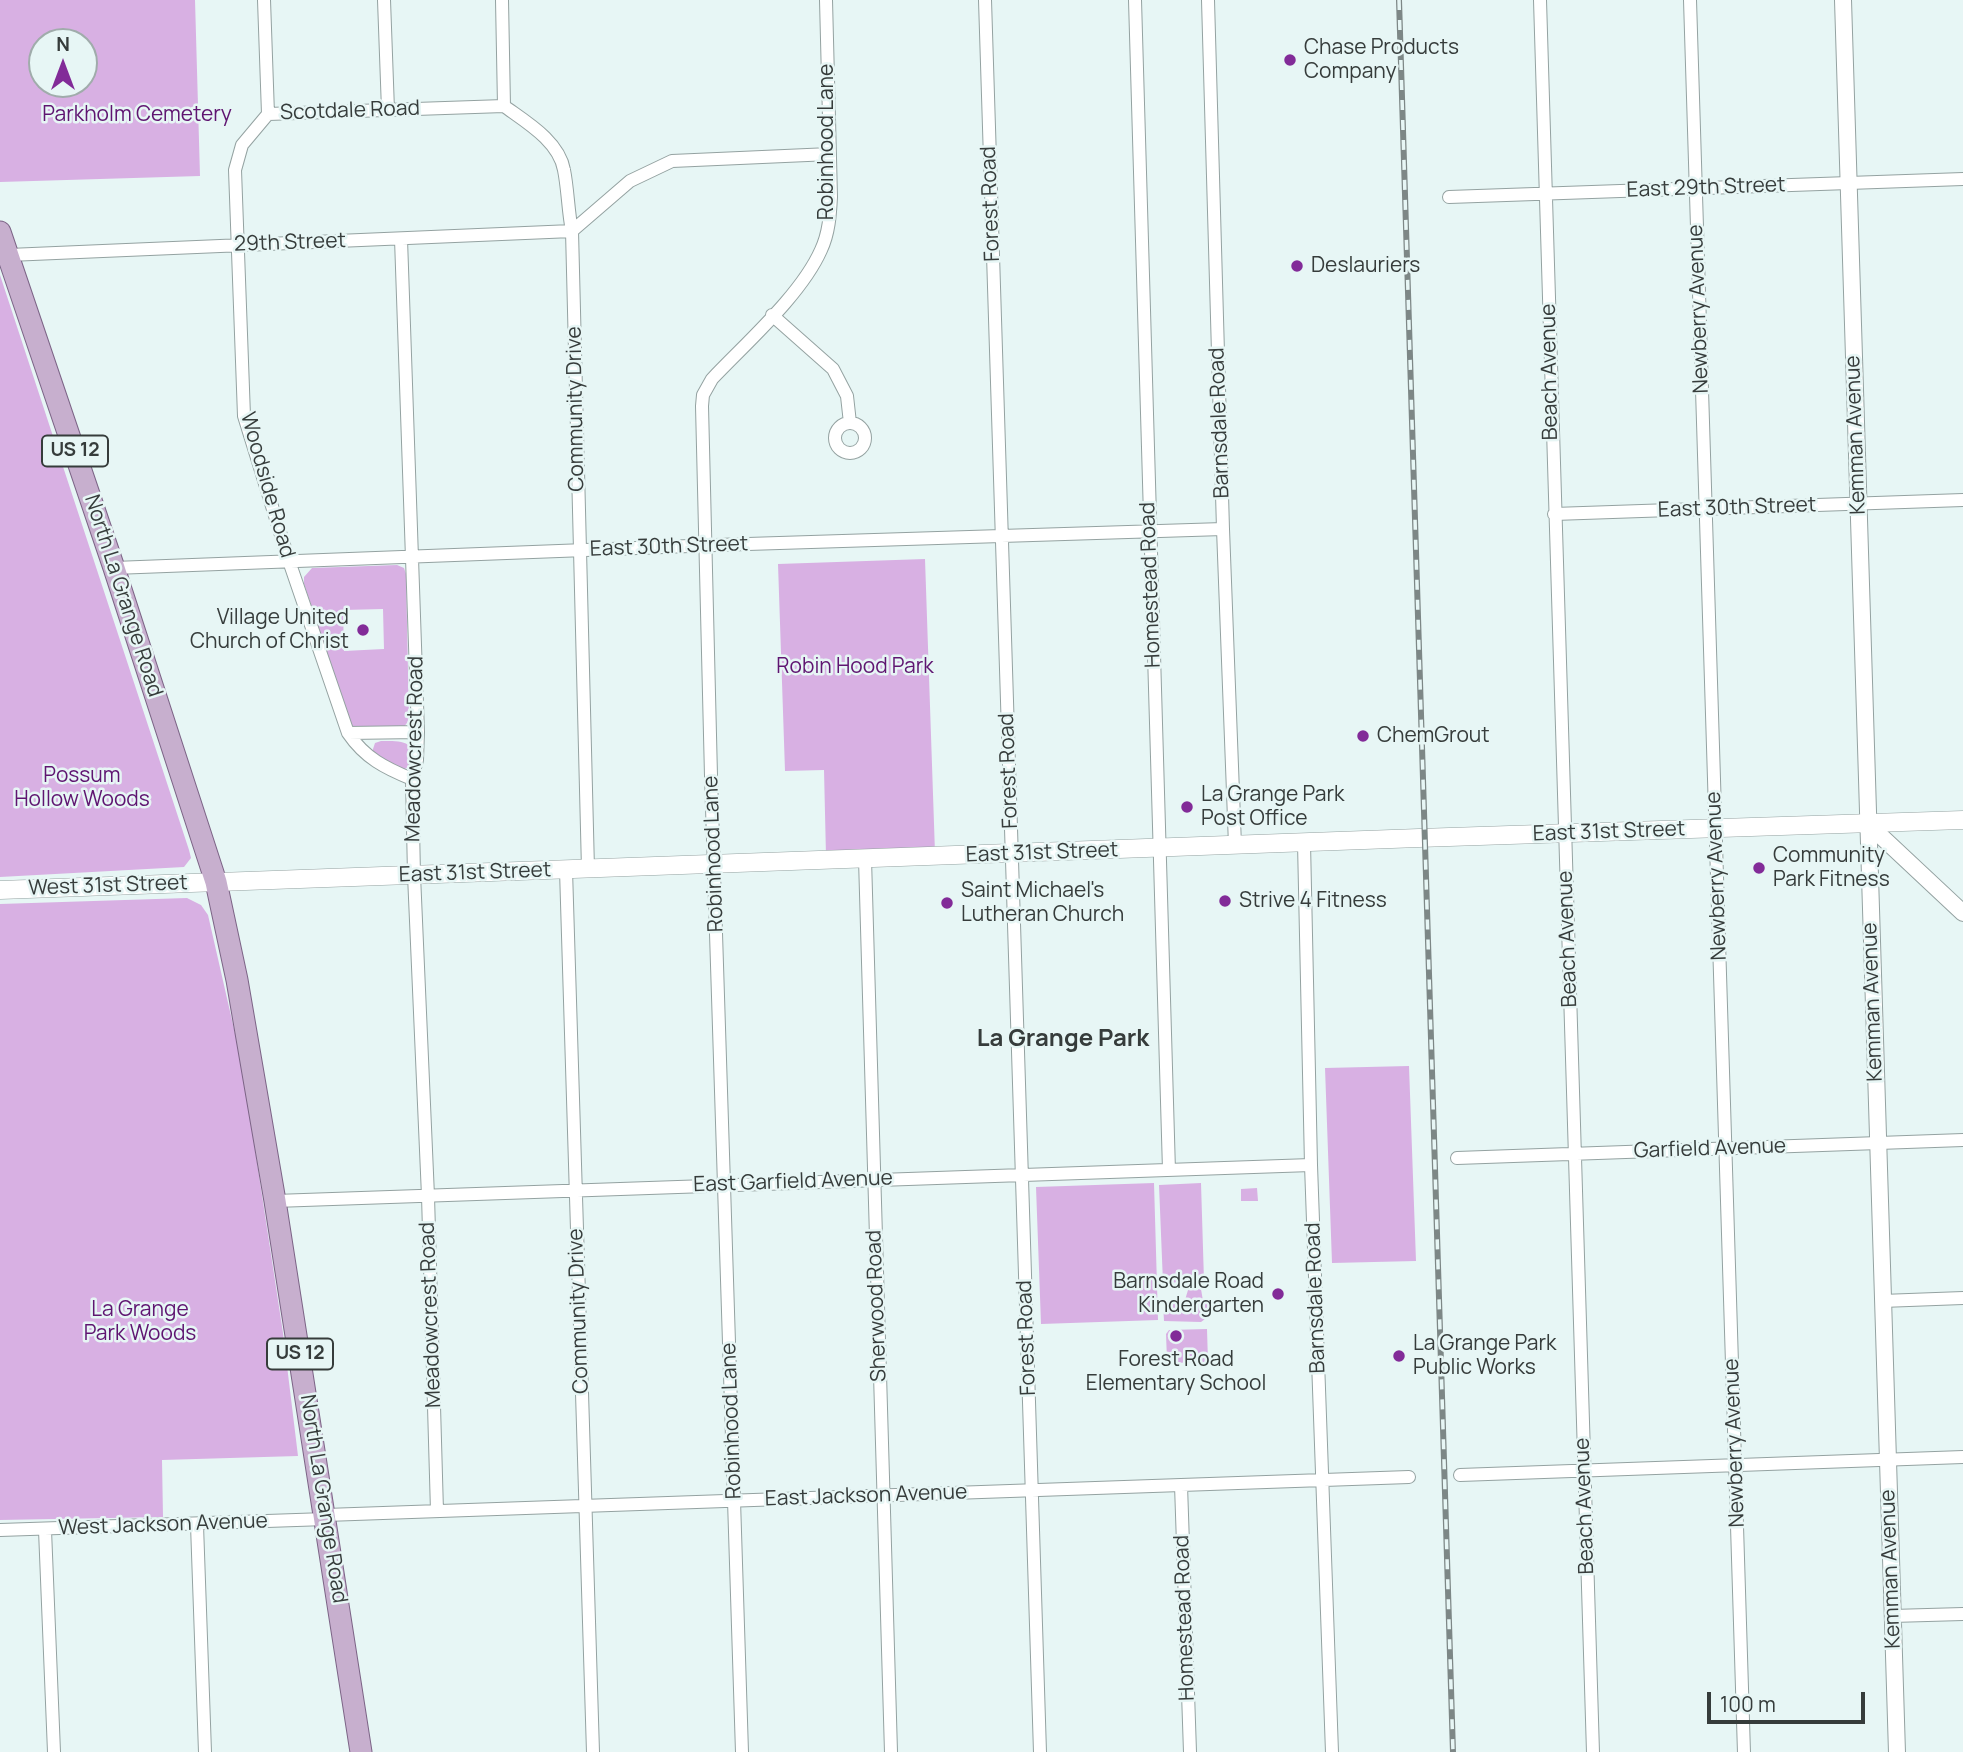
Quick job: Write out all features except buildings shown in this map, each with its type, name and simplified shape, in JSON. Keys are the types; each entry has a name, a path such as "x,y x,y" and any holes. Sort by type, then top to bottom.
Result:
{"main road":[{"name":"North La Grange Road","path":"0,232 114,568 216,882 275,1201 361,1752"},
{"name":"East 31st Street","path":"216,882 1963,820"},
{"name":"West 31st Street","path":"0,890 216,882"}],"street":[{"name":"Scotdale Road","path":"264,0 268,114 504,106"},
{"path":"384,0 388,110"},
{"path":"502,0 504,106"},
{"name":"Robinhood Lane","path":"742,1752 714,864 703,395 712,379 800,285 822,248 829,224 831,197 826,0"},
{"name":"Forest Road","path":"985,0 1040,1752"},
{"name":"Homestead Road","path":"1135,0 1169,1170"},
{"name":"Barnsdale Road","path":"1208,0 1223,528 1236,845"},
{"name":"Beach Avenue","path":"1540,0 1593,1752"},
{"name":"Newberry Avenue","path":"1690,0 1744,1752"},
{"name":"Kemman Avenue","path":"1843,0 1897,1752"},
{"name":"Community Drive","path":"504,106 557,150 564,168 572,231 588,869"},
{"name":"Woodside Road","path":"268,114 243,145 235,170 244,416 289,561 348,733 355,744 374,761 412,779"},
{"path":"572,231 630,181 672,161 830,153"},
{"name":"East 29th Street","path":"1449,197 1963,179"},
{"name":"29th Street","path":"9,256 572,231"},
{"name":"Meadowcrest Road","path":"401,239 418,732 417,760 412,779 414,875 428,1195 437,1511"},
{"path":"772,315 833,369 847,396 850,423"},
{"name":"East 30th Street","path":"1554,514 1963,500"},
{"name":"East 30th Street","path":"114,568 1223,528"},
{"path":"348,733 418,732"},
{"path":"1868,824 1963,913"},
{"name":"Barnsdale Road","path":"1304,843 1311,1165 1332,1752"},
{"name":"Sherwood Road","path":"864,859 891,1752"},
{"name":"Community Drive","path":"566,870 593,1752"},
{"name":"Garfield Avenue","path":"1457,1158 1963,1140"},
{"name":"East Garfield Avenue","path":"275,1201 1311,1165"},
{"path":"1882,1301 1963,1298"},
{"path":"1460,1475 1963,1457"},
{"name":"East Jackson Avenue","path":"326,1517 1409,1477"},
{"name":"Homestead Road","path":"1181,1485 1189,1752"},
{"name":"West Jackson Avenue","path":"0,1530 197,1525 326,1517"},
{"path":"197,1525 205,1752"},
{"path":"45,1530 54,1752"},
{"path":"1892,1616 1963,1614"}],"green space":[{"name":"Parkholm Cemetery","path":"0,0 195,0 200,176 0,182"},
{"name":"Possum Hollow Woods","path":"0,275 189,850 191,858 184,867 0,877"},
{"name":"Robin Hood Park","path":"925,559 935,853 826,856 824,770 785,771 778,564"},
{"path":"397,565 404,568 409,720 404,727 355,728 351,724 304,584 304,577 312,568","holes":["383,609 384,649 344,651 343,610"]},
{"path":"402,742 410,747 407,768 402,770 372,752 375,743"},
{"name":"La Grange Park Woods","path":"187,898 201,905 208,915 242,1064 283,1333 298,1456 162,1460 163,1517 0,1520 0,904"},
{"path":"1409,1066 1416,1261 1332,1263 1325,1068"},
{"path":"1154,1183 1158,1320 1041,1324 1036,1187"},
{"path":"1201,1183 1204,1281 1163,1283 1159,1185"},
{"path":"1257,1188 1258,1201 1241,1201 1241,1189"},
{"path":"1201,1289 1203,1301 1209,1305 1209,1316 1201,1322 1164,1321 1163,1302 1185,1300 1188,1290"},
{"path":"1207,1329 1208,1362 1171,1363 1167,1360 1166,1334 1169,1330"}],"railway":[{"path":"1399,0 1453,1752"}],"place":[{"name":"Chase Products Company","path":"1290,60"},
{"name":"Deslauriers","path":"1297,266"},
{"name":"Village United Church of Christ","path":"363,630"},
{"name":"ChemGrout","path":"1363,736"},
{"name":"La Grange Park Post Office","path":"1187,807"},
{"name":"Community Park Fitness","path":"1759,868"},
{"name":"Strive 4 Fitness","path":"1225,901"},
{"name":"Saint Michael's Lutheran Church","path":"947,903"},
{"name":"Barnsdale Road Kindergarten","path":"1278,1294"},
{"name":"Forest Road Elementary School","path":"1176,1336"},
{"name":"La Grange Park Public Works","path":"1399,1356"}],"district":[{"name":"La Grange Park","path":"1063,1039"}]}
